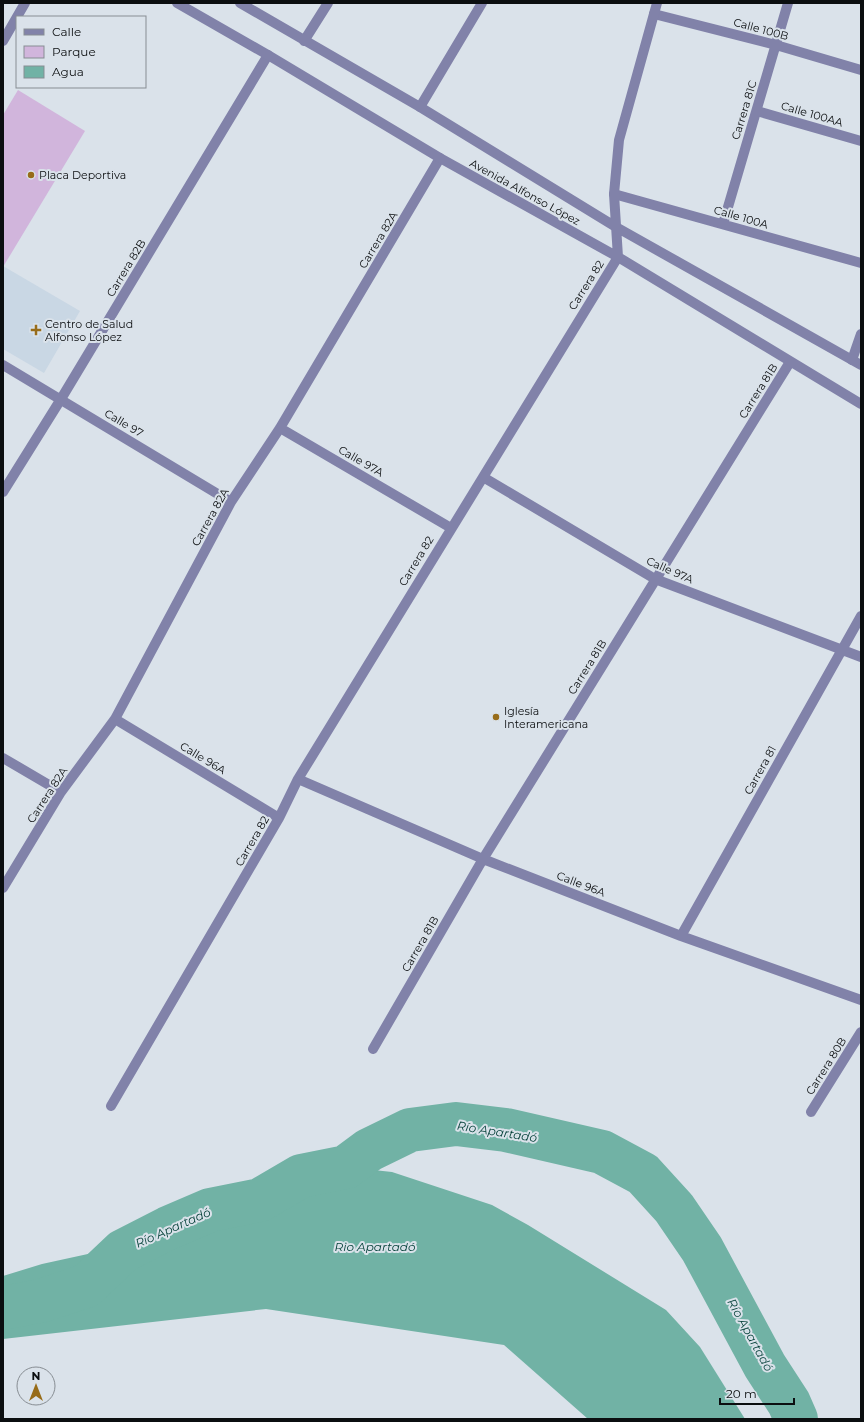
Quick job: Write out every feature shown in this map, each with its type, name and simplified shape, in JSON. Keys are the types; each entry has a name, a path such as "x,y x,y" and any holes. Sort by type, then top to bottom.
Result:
{"street":[{"path":"17,16 25,3"},
{"name":"Avenida Alfonso López","path":"177,3 268,55 440,158 618,257 861,404"},
{"name":"Avenida Alfonso López","path":"240,3 420,107 616,227 857,362"},
{"path":"304,41 328,3"},
{"path":"420,107 482,3"},
{"name":"Carrera 82","path":"111,1106 279,818 298,779 618,257 614,194 618,140 657,3"},
{"name":"Carrera 81C","path":"723,224 788,3"},
{"name":"Calle 100B","path":"654,14 776,45 861,70"},
{"path":"3,41 16,19"},
{"name":"Carrera 82B","path":"3,492 61,399 268,55"},
{"name":"Calle 100AA","path":"756,111 861,141"},
{"name":"Carrera 82A","path":"3,888 61,792 115,719 231,502 280,428 440,158"},
{"name":"Calle 100A","path":"614,194 861,263"},
{"path":"857,362 861,334"},
{"name":"Carrera 81B","path":"373,1049 483,859 790,362"},
{"name":"Calle 97","path":"3,365 231,502"},
{"name":"Calle 97A","path":"280,428 451,528"},
{"name":"Calle 97A","path":"483,477 656,579 861,657"},
{"name":"Carrera 81","path":"681,936 861,616"},
{"name":"Calle 96A","path":"115,719 279,818"},
{"path":"3,758 61,792"},
{"name":"Calle 96A","path":"298,779 483,859 681,936 861,1000"},
{"name":"Carrera 80B","path":"811,1112 861,1032"}],"shaded area":[{"name":"Centro de Salud Alfonso López","path":"3,266 80,311 44,373 3,349"}],"green space":[{"name":"Placa Deportiva","path":"18,90 85,131 3,267 3,115"}],"water":[{"name":"Rio Apartadó","path":"346,1167 392,1172 492,1205 528,1225 666,1310 700,1347 745,1419 588,1419 504,1345 266,1309 3,1339 3,1276 42,1264 239,1221"}],"waterway":[{"name":"Río Apartadó","path":"3,1308 40,1301 86,1286 123,1251 168,1228 210,1210 260,1200 301,1176 346,1167 369,1150 410,1130 456,1124 506,1130 602,1152 643,1174 674,1208 702,1249 765,1366 789,1403 796,1419"}],"place":[{"name":"Placa Deportiva","path":"31,175"},
{"name":"Centro de Salud Alfonso López","path":"36,330"},
{"name":"Iglesía Interamericana","path":"496,717"}]}
